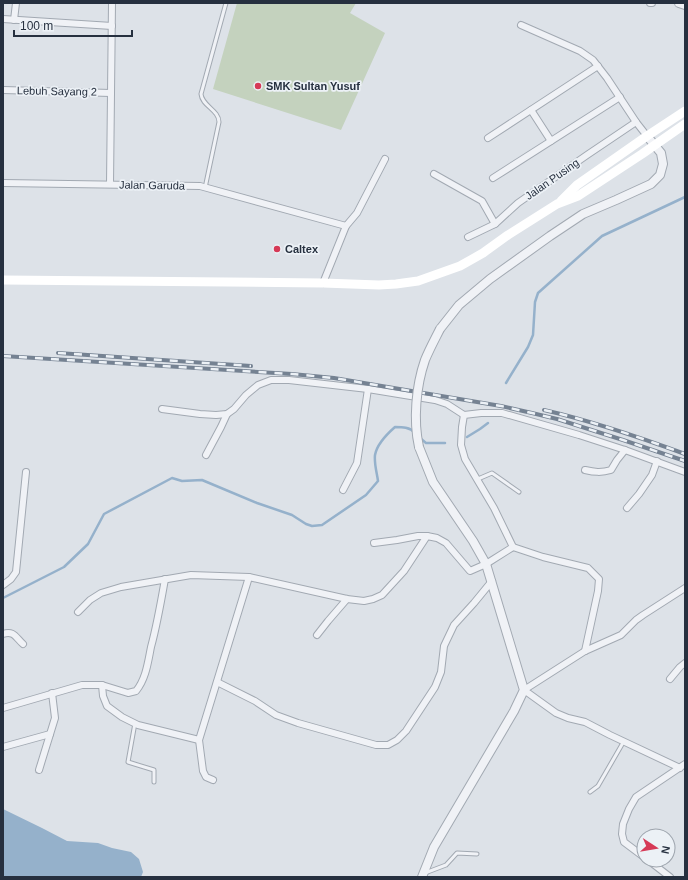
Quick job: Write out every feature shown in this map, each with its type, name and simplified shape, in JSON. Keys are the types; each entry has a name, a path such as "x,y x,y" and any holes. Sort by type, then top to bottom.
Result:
{"main road":[{"path":"3,280 323,283 379,285 418,281 460,266 482,253 557,204 577,184 685,111"},
{"path":"557,204 578,196 685,124"}],"street":[{"path":"14,20 16,3"},
{"name":"Jalan Garuda","path":"112,3 110,184 200,186 346,226"},
{"path":"679,3 685,5"},
{"path":"3,19 112,26"},
{"path":"521,25 580,51 593,60 607,78 636,122 661,153 663,164 660,175 651,184 583,214 490,279 459,305 440,329 425,360 418,389 416,437 433,482 473,541 486,564 524,690 556,713 568,718 585,722 624,742 683,766"},
{"path":"488,138 598,66"},
{"name":"Lebuh Sayang 2","path":"3,90 111,93"},
{"path":"493,178 620,97"},
{"path":"531,110 551,141"},
{"name":"Jalan Pusing","path":"468,237 495,224 518,203 636,122"},
{"path":"323,283 346,226 357,213 385,159"},
{"path":"434,174 482,201 495,224"},
{"path":"3,183 110,184"},
{"path":"162,409 200,414 226,414 234,409 246,395 258,385 271,380 289,380 435,400 447,404 464,415 481,412 502,413 579,435 685,472"},
{"path":"343,490 357,463 368,390"},
{"path":"206,455 221,427 226,414"},
{"path":"464,415 461,445 465,459 494,508 513,547 543,557 588,568 599,579 598,591 585,651"},
{"path":"585,470 603,472 611,470 616,460 625,450"},
{"path":"627,508 652,475 657,461"},
{"path":"3,585 11,579 16,572 26,472"},
{"path":"374,543 418,536 437,538 446,543 470,571 486,564 513,547"},
{"path":"78,612 90,600 101,593 121,587 191,575 249,577 347,599 364,601 373,599 382,594 404,571 427,536"},
{"path":"213,780 206,777 202,771 199,740 249,577"},
{"path":"3,708 82,685 102,685 128,693 136,691 142,685 145,674 165,579"},
{"path":"217,682 255,701 276,715 298,723 376,745 388,745 397,740 406,731 429,697 441,672 444,646 454,625 492,581"},
{"path":"423,875 434,846 514,710 524,690 585,651 621,635 636,620 685,588"},
{"path":"317,634 347,599"},
{"path":"3,634 8,632 12,633 16,635 23,644"},
{"path":"670,680 685,663"},
{"path":"102,685 106,706 122,717 135,724 199,740"},
{"path":"39,770 55,718 52,693"},
{"path":"3,747 50,734"},
{"path":"636,851 624,842 622,834 623,824 628,809 636,797 683,766"},
{"path":"658,868 670,877"}],"lane":[{"path":"206,188 219,118 202,101 201,94 226,3"},
{"path":"478,480 492,473 519,492"},
{"path":"135,724 128,762 154,770 154,782"},
{"path":"590,792 598,786 624,742"},
{"path":"423,875 446,865 457,853 477,854"}],"green space":[{"path":"237,3 356,3 350,13 385,33 341,130 213,89"}],"water":[{"path":"3,809 67,841 98,843 131,852 139,859 143,872 141,877 3,877"}],"waterway":[{"path":"506,383 528,347 533,335 535,302 538,293 602,236 685,197"},
{"path":"467,437 488,423"},
{"path":"3,598 64,567 88,544 104,514 172,478 182,481 202,480 257,503 292,515 306,524 312,526 322,525 366,495 378,481 375,465 376,451 380,443 395,427 408,428 415,433"},
{"path":"420,438 426,443 445,443"}],"railway":[{"path":"58,353 251,366"},
{"path":"3,356 292,374 334,378 501,406 532,413 557,419 685,461"},
{"path":"544,410 580,419 685,454"}],"place":[{"name":"SMK Sultan Yusuf","path":"258,86"},
{"name":"Caltex","path":"277,249"}]}
